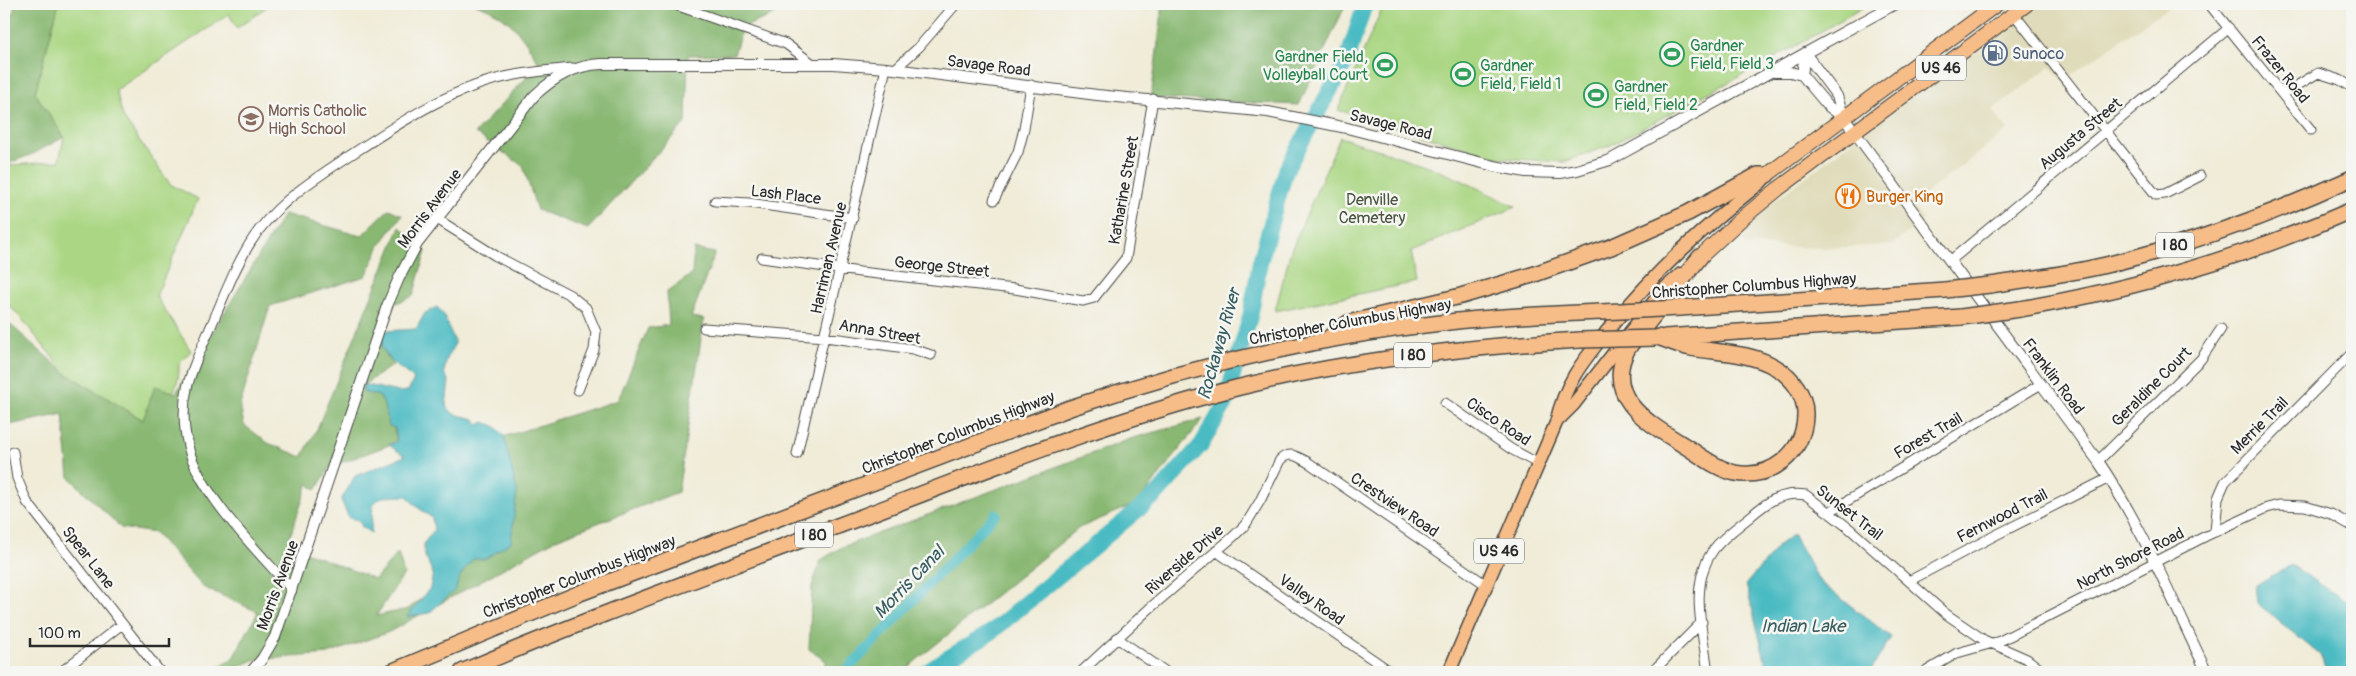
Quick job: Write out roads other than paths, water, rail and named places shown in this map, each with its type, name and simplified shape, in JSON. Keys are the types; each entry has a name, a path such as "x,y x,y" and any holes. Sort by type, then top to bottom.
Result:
{"highway":[{"name":"US 46","path":"1767,175 1996,4"},
{"name":"US 46","path":"1700,257 1755,208 2027,4"},
{"path":"1327,340 1348,323 1460,296 1532,275 1611,247 1688,213 1758,175 1767,175"},
{"name":"Christopher Columbus Highway","path":"391,672 589,589 1070,408 1199,368 1273,350 1327,340 1476,319 1680,308 1945,290 2072,272 2137,257 2249,221 2352,178"},
{"name":"I 80","path":"462,672 677,586 1033,452 1169,406 1249,385 1386,359 1453,350 1580,340 1657,338 1962,317 2020,309 2078,299 2164,278 2265,245 2352,210"},
{"path":"1657,338 1689,348 1739,353 1759,359 1784,372 1797,387 1804,405 1803,432 1791,454 1780,464 1762,472 1750,474 1728,470 1650,425 1634,410 1623,391 1620,374 1624,356 1700,257"}],"main road":[{"name":"US 46","path":"1449,672 1485,584 1556,422 1562,398 1580,366 1640,290 1682,248 1760,183 1767,175"},
{"name":"US 46","path":"1556,422 1573,405 1664,289 1700,257"}],"street":[{"path":"673,4 786,44 813,64"},
{"path":"890,69 919,47 956,4"},
{"name":"Savage Road","path":"839,64 1030,85 1097,95 1153,99 1268,112 1347,128 1494,166 1526,172 1560,173 1610,160 1895,4"},
{"name":"Frazer Road","path":"2209,4 2311,130"},
{"path":"2014,14 2156,195 2165,194 2200,176"},
{"name":"Augusta Street","path":"1950,261 2229,28"},
{"path":"1772,73 1790,72 1802,75 1805,54"},
{"name":"Franklin Road","path":"1805,54 1836,96 1844,118 2098,461 2156,561 2207,672"},
{"name":"Morris Avenue","path":"250,672 269,649 292,590 387,306 408,259 437,219 534,96 557,77 581,67 602,64 839,64"},
{"path":"292,590 210,494 194,465 185,432 184,397 193,364 247,248 270,217 305,185 417,111 471,88 503,78 581,67"},
{"name":"Harriman Avenue","path":"797,454 890,69"},
{"path":"2283,94 2318,73 2340,80 2352,87"},
{"name":"Franklin Road","path":"1802,75 1828,106 1844,118"},
{"path":"994,200 1018,152 1024,129 1030,85"},
{"name":"Katharine Street","path":"1111,280 1126,258 1131,240 1153,99"},
{"name":"Lash Place","path":"715,201 749,203 853,218"},
{"path":"437,219 496,256 570,294 586,308 596,332 594,350 578,390"},
{"name":"George Street","path":"762,258 965,284 1016,288 1083,301 1094,298 1111,280"},
{"name":"Anna Street","path":"704,328 825,337 913,349 931,355"},
{"name":"Geraldine Court","path":"2098,461 2201,359 2221,329"},
{"name":"Merrie Trail","path":"2215,532 2218,498 2225,482 2352,353"},
{"name":"Forest Trail","path":"1829,512 2041,384"},
{"name":"Cisco Road","path":"1446,403 1511,449 1537,463"},
{"name":"Spear Lane","path":"13,452 17,478 27,502 160,672"},
{"name":"Crestview Road","path":"1287,455 1293,454 1309,463 1485,584"},
{"name":"Riverside Drive","path":"1081,672 1246,524 1280,460 1287,455"},
{"name":"Fernwood Trail","path":"1909,581 2109,478"},
{"name":"Sunset Trail","path":"1708,672 1699,593 1702,572 1707,560 1722,540 1759,509 1781,496 1789,494 1806,496 1829,512 1946,614 1989,643 2027,659 2044,672"},
{"name":"North Shore Road","path":"1925,672 1957,653 2000,641 2156,561 2267,508 2292,504 2331,514 2352,526"},
{"name":"Valley Road","path":"1216,551 1390,672"},
{"path":"1652,672 1702,622"},
{"path":"61,672 122,624"},
{"path":"1117,638 1166,672"}],"water":[{"path":"437,307 444,315 455,343 446,361 444,373 449,381 446,406 454,414 475,419 478,425 484,422 495,426 504,436 517,491 511,542 485,559 473,559 460,576 455,590 429,613 407,617 430,588 433,573 424,554 424,543 434,530 432,518 416,506 407,496 382,497 373,504 371,533 363,528 358,520 349,518 341,500 355,476 405,456 389,445 397,441 395,428 389,426 383,402 379,396 363,392 363,384 398,392 408,391 414,379 392,362 382,348 383,331 416,329 425,313"},
{"name":"Indian Lake","path":"1793,534 1820,582 1891,637 1870,672 1768,672 1746,584 1779,545"},
{"path":"2291,565 2352,605 2352,672 2327,672 2320,655 2257,603 2255,585"}],"waterway":[{"name":"Rockaway River","path":"927,672 990,633 1159,492 1201,445 1224,406 1250,317 1260,262 1286,170 1347,60 1364,7 1367,4"},
{"name":"Morris Canal","path":"845,672 996,514"}],"place":[{"name":"Sunoco","path":"1995,53"},
{"name":"Gardner Field, Field 3","path":"1672,54"},
{"name":"Gardner Field, Volleyball Court","path":"1385,65"},
{"name":"Gardner Field, Field 1","path":"1463,74"},
{"name":"Gardner Field, Field 2","path":"1596,95"},
{"name":"Morris Catholic High School","path":"251,119"},
{"name":"Burger King","path":"1848,196"}],"park label":[{"name":"Denville Cemetery","path":"1372,208"}]}
